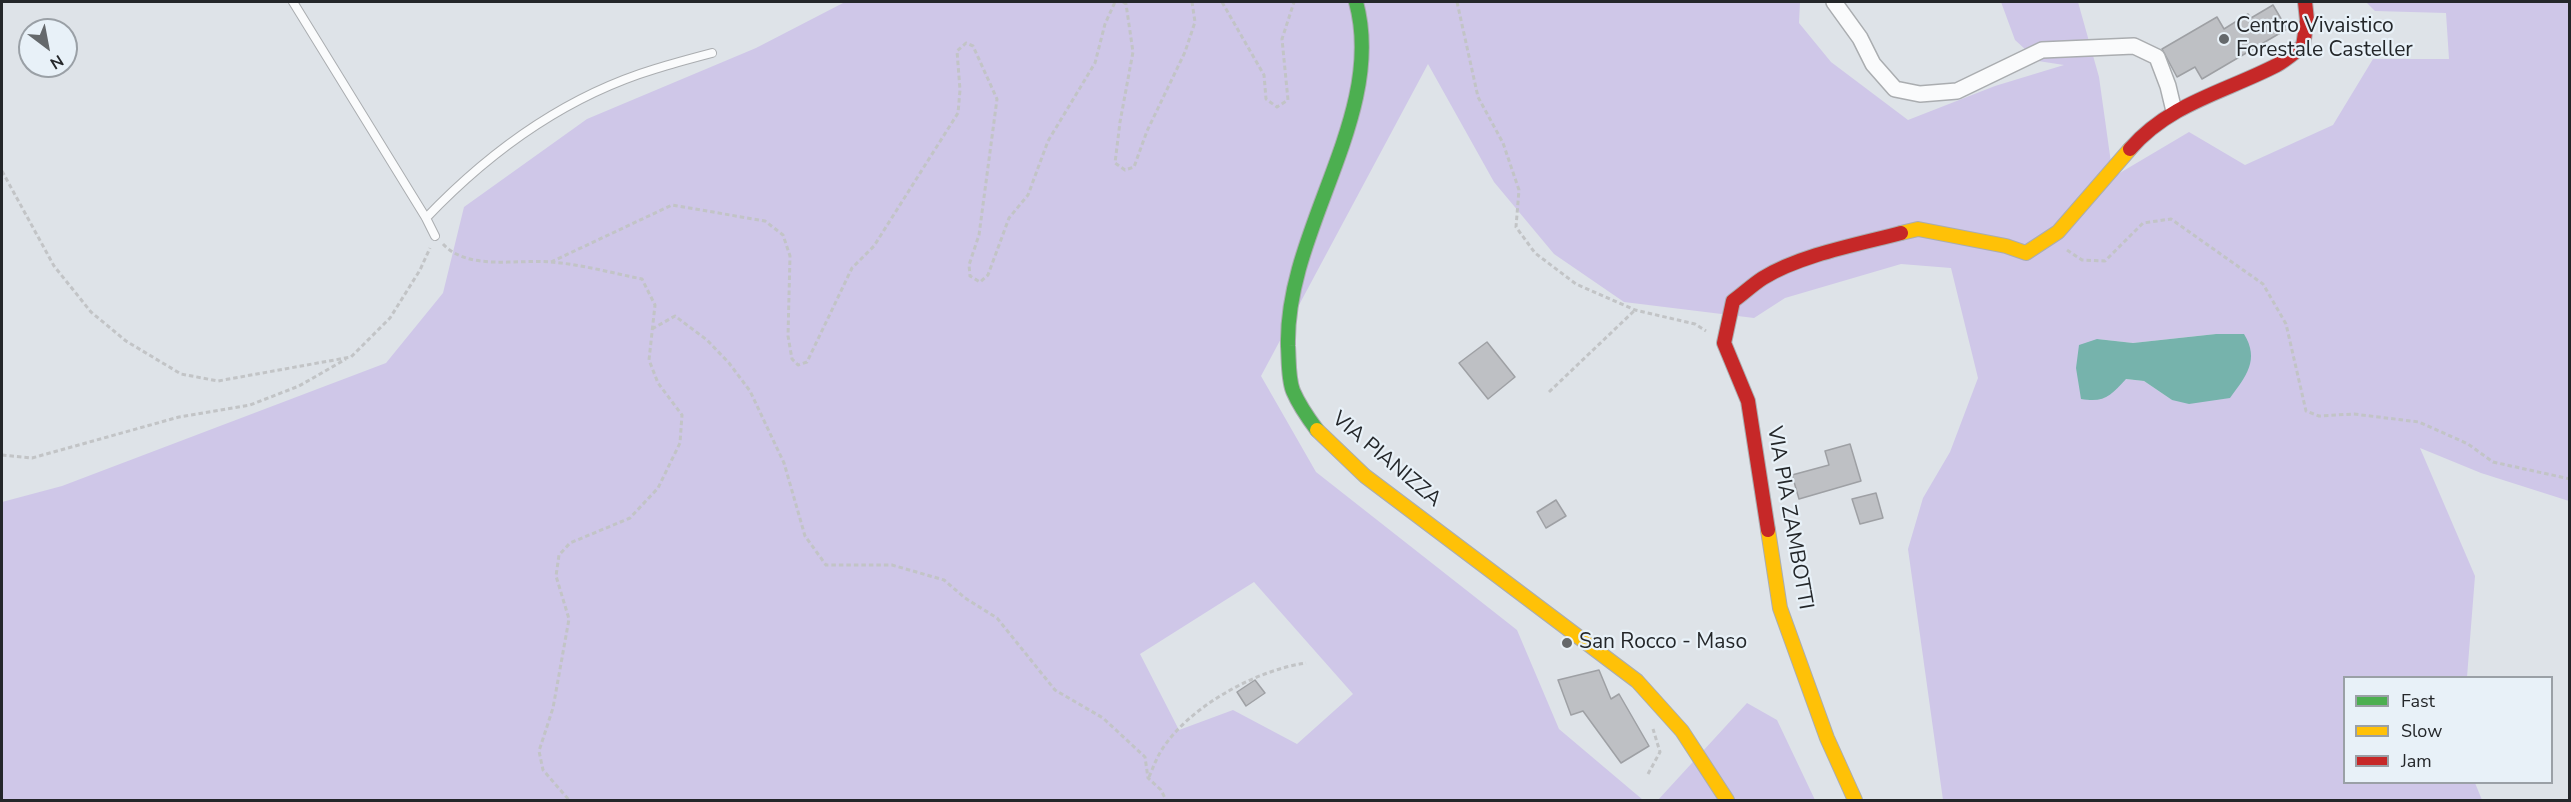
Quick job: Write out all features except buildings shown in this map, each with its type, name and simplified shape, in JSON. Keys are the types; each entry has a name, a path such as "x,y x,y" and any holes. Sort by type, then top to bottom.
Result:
{"street":[{"name":"VIA PIANIZZA","path":"1356,2 1364,43 1362,77 1338,159 1314,220 1292,300 1287,341 1293,391 1314,428 1355,467 1528,600 1621,668 1652,697 1701,756 1727,801"},
{"path":"1834,2 1860,38 1873,64 1895,89 1920,94 1957,91 2042,51 2134,46 2157,57 2174,111"},
{"path":"1724,343 1732,301 1763,278 1833,250 1918,229 2006,246 2026,253 2058,232 2146,131 2174,111 2279,63 2303,46 2307,20 2305,2"},
{"name":"VIA PIA ZAMBOTTI","path":"1724,343 1748,401 1780,608 1827,738 1855,801"}],"lane":[{"path":"293,2 435,236"},
{"path":"426,218 458,184 493,154 537,124 595,93 643,73 712,53"}],"path":[{"path":"551,262 672,205 765,221 783,235 790,255 788,336 792,359 798,365 807,362 852,268 874,246 958,113 960,90 957,51 966,43 973,46 996,99 979,235 969,265 970,276 980,282 988,275 1009,218 1028,195 1048,141 1095,63 1105,24 1114,2"},
{"path":"1123,2 1126,4 1133,52 1115,164 1125,170 1134,167 1147,131 1185,52 1195,22 1192,2"},
{"path":"1222,2 1264,75 1266,99 1277,107 1288,100 1282,39 1294,2"},
{"path":"1457,2 1478,97 1503,143 1519,190 1516,227 1535,253 1575,284 1635,310 1695,324 1724,343"},
{"path":"2,171 54,266 91,312 126,341 181,374 218,381 351,357"},
{"path":"2058,232 2064,248 2082,260 2105,261 2142,223 2171,219 2263,284 2286,324 2306,411 2319,416 2354,414 2419,422 2468,444 2493,462 2570,479"},
{"path":"2,455 32,458 179,417 250,405 299,386 351,357 390,318 420,270 435,236 451,253 472,260 551,262 642,279 655,305 649,360 658,383 682,415 680,443 658,488 630,518 570,543 559,555 556,576 569,619 553,708 539,751 543,770 569,801"},
{"path":"1550,392 1635,310"},
{"path":"652,329 675,316 707,340 729,363 750,391 784,463 805,536 826,565 892,565 945,580 965,598 997,618 1055,690 1104,718 1145,757 1148,778 1161,790 1166,801"},
{"path":"1148,778 1161,750 1191,718 1238,684 1286,666 1306,663"},
{"path":"1648,774 1660,752 1652,726"}],"shaded area":[{"path":"845,2 1800,2 1799,23 1831,62 1908,120 1995,86 2064,65 2038,61 2015,40 2001,2 2078,2 2099,77 2113,177 2189,132 2245,165 2333,125 2373,59 2449,59 2446,13 2375,11 2366,2 2569,2 2569,501 2481,473 2420,448 2475,576 2467,676 2343,676 2343,784 2475,784 2482,800 1943,800 1908,549 1923,498 1950,452 1978,378 1951,268 1901,264 1785,298 1754,318 1624,302 1554,254 1494,182 1428,64 1261,376 1316,472 1517,630 1559,729 1643,800 2,800 2,502 62,486 386,363 443,293 464,207 587,119 756,48","holes":["2216,334 2244,334 2172,400 2144,381 2126,379 2097,339 2133,343","1254,582 1353,694 1297,744 1233,710 1179,730 1140,654"]},
{"path":"2216,334 2244,334 2251,352 2246,375 2230,398 2189,404 2172,400 2144,381 2126,379 2116,390 2102,399 2081,399 2076,368 2079,345 2097,339 2133,343"},
{"path":"1747,703 1777,720 1815,800 1658,800"}],"traffic: fast":[{"path":"1317,430 1298,401 1290,380 1288,346 1291,303 1302,259 1347,130 1358,87 1362,44 1356,2"}],"traffic: slow":[{"path":"1901,233 1918,229 2006,246 2026,253 2058,232 2130,149"},
{"path":"1317,430 1365,476 1637,681 1682,731 1727,800"},
{"path":"1768,530 1780,608 1827,738 1855,800"}],"traffic: jam":[{"path":"2130,149 2146,133 2180,109 2277,65 2303,46 2307,20 2305,2"},
{"path":"1768,530 1748,401 1724,343 1733,301 1763,278 1794,263 1830,251 1901,233"}],"place":[{"name":"Centro Vivaistico Forestale Casteller","path":"2224,39"},
{"name":"San Rocco - Maso","path":"1567,643"}]}
